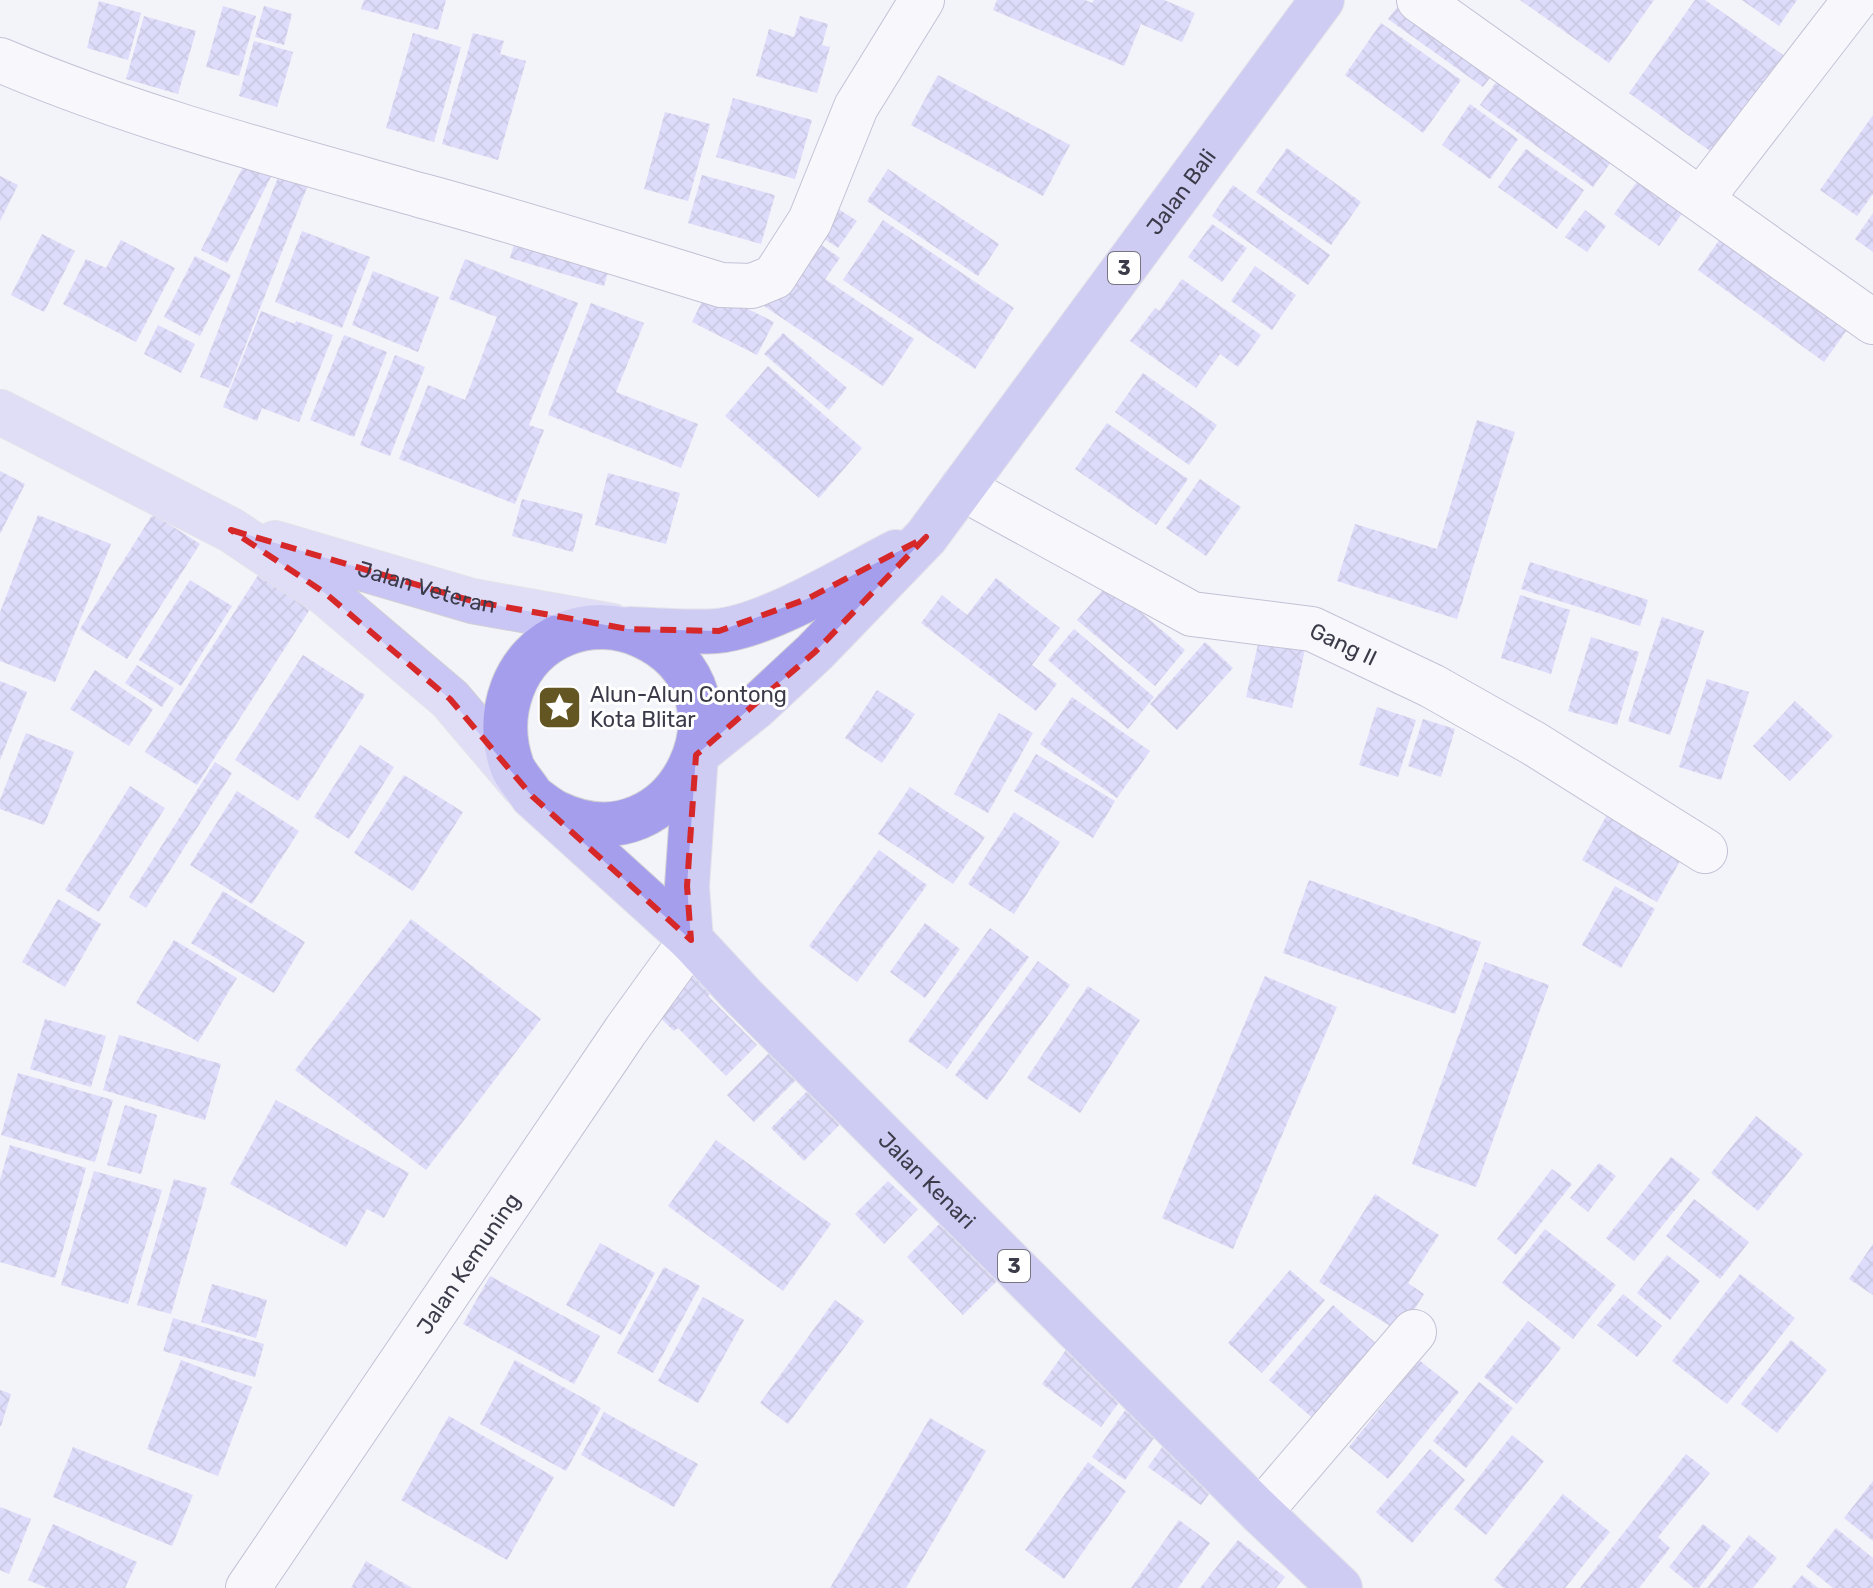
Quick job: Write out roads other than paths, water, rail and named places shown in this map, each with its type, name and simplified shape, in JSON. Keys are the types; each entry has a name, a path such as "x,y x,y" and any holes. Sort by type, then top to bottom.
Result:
{"highway":[{"name":"Jalan Bali","path":"926,537 1322,0"},
{"name":"3","path":"691,940 532,796 513,769 504,739 506,706 517,676 538,651 565,634 596,626 719,631 759,620 807,599 926,537"},
{"name":"3","path":"532,796 555,813 582,823 612,824 640,817 665,802 684,781 696,755 757,706 815,652 926,537"},
{"name":"3","path":"628,629 657,642 680,664 695,691 701,723 687,886 691,940"},
{"name":"Jalan Kenari","path":"691,940 743,996 1340,1588"}],"main road":[{"name":"Jalan Veteran","path":"0,412 231,530 325,593 450,699 532,796"},
{"name":"Jalan Veteran","path":"231,530 472,601 628,629"}],"street":[{"path":"0,60 63,86 262,151 429,197 721,285 752,286 774,277 810,221 856,107 922,0"},
{"path":"1419,0 1873,322"},
{"path":"1702,198 1855,0"},
{"name":"Gang II","path":"962,488 1192,614 1312,629 1432,686 1533,743 1705,851"},
{"name":"Jalan Kemuning","path":"248,1588 626,1030 691,940"},
{"path":"1260,1512 1414,1332"}],"place":[{"name":"Alun-Alun Contong Kota Blitar","path":"559,707"}]}
